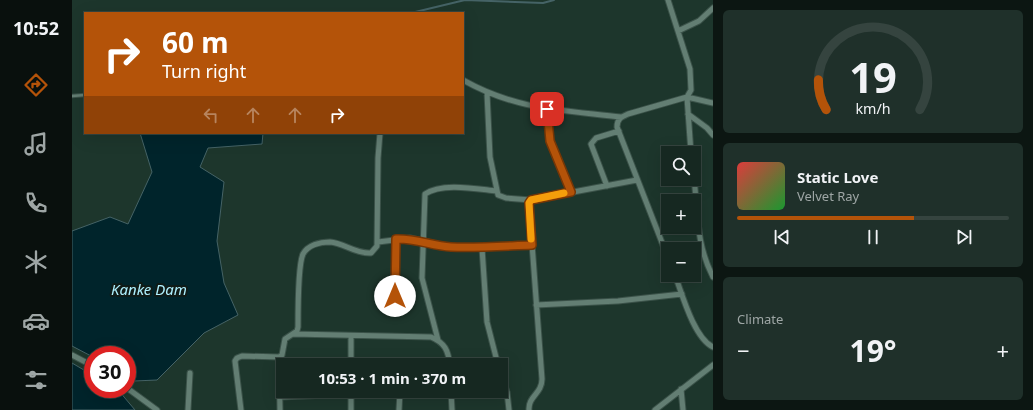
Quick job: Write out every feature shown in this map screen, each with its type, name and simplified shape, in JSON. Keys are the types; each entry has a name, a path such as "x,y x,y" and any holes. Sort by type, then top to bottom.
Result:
{"street":[{"path":"668,0 692,80 691,90 687,97 690,146"},
{"path":"678,31 699,21 713,8"},
{"path":"464,81 487,93 531,107 621,117 687,97 713,103"},
{"path":"487,93 490,156 496,191 500,197 531,200 637,180"},
{"path":"547,109 550,141 571,192"},
{"path":"688,114 707,128 713,135"},
{"path":"621,117 617,122 619,131 662,242"},
{"path":"607,186 591,144 596,138 619,131"},
{"path":"241,410 235,368 236,358 242,356 279,357 282,355 285,339 293,334 298,327 301,260 307,249 322,242 332,242 358,253 371,253 374,250 378,242 378,158 380,134"},
{"path":"695,186 698,236 704,258 713,277"},
{"path":"449,358 448,350 438,340 422,278 424,198 429,192 464,187 496,191"},
{"path":"529,410 530,402 542,385 529,203 531,200"},
{"path":"378,242 410,238 450,247 482,248 532,245"},
{"path":"395,310 396,239"},
{"path":"482,248 487,322 496,358"},
{"path":"678,282 702,336 707,343 713,346"},
{"path":"536,305 618,301 682,294"},
{"path":"293,334 422,337 438,340"},
{"path":"351,336 351,358"},
{"path":"72,355 84,361"},
{"path":"655,410 713,365"},
{"path":"188,410 190,373"},
{"path":"681,389 683,410"},
{"path":"136,395 157,410"},
{"path":"280,398 280,410"},
{"path":"351,398 351,410"},
{"path":"400,398 400,410"},
{"path":"451,398 452,410"},
{"path":"508,398 509,410"}],"lane":[{"path":"72,96 84,95"}],"water":[{"name":"Kanke Dam","path":"140,134 263,134 262,144 208,148 200,167 224,182 217,241 224,283 238,315 204,333 157,380 136,381 136,346 84,346 84,352 72,346 72,231 110,217 128,224 152,172"},
{"path":"72,363 84,370 84,398 125,398 135,410 72,410"}],"waterway":[{"path":"415,12 465,0 543,3 554,0"}],"slow traffic":[{"path":"531,239 529,203 531,200 564,193"}],"route":[{"path":"395,296 396,239 410,238 450,247 470,246 482,248 532,245 529,203 531,200 571,192 550,141 548,134 547,109"}]}
